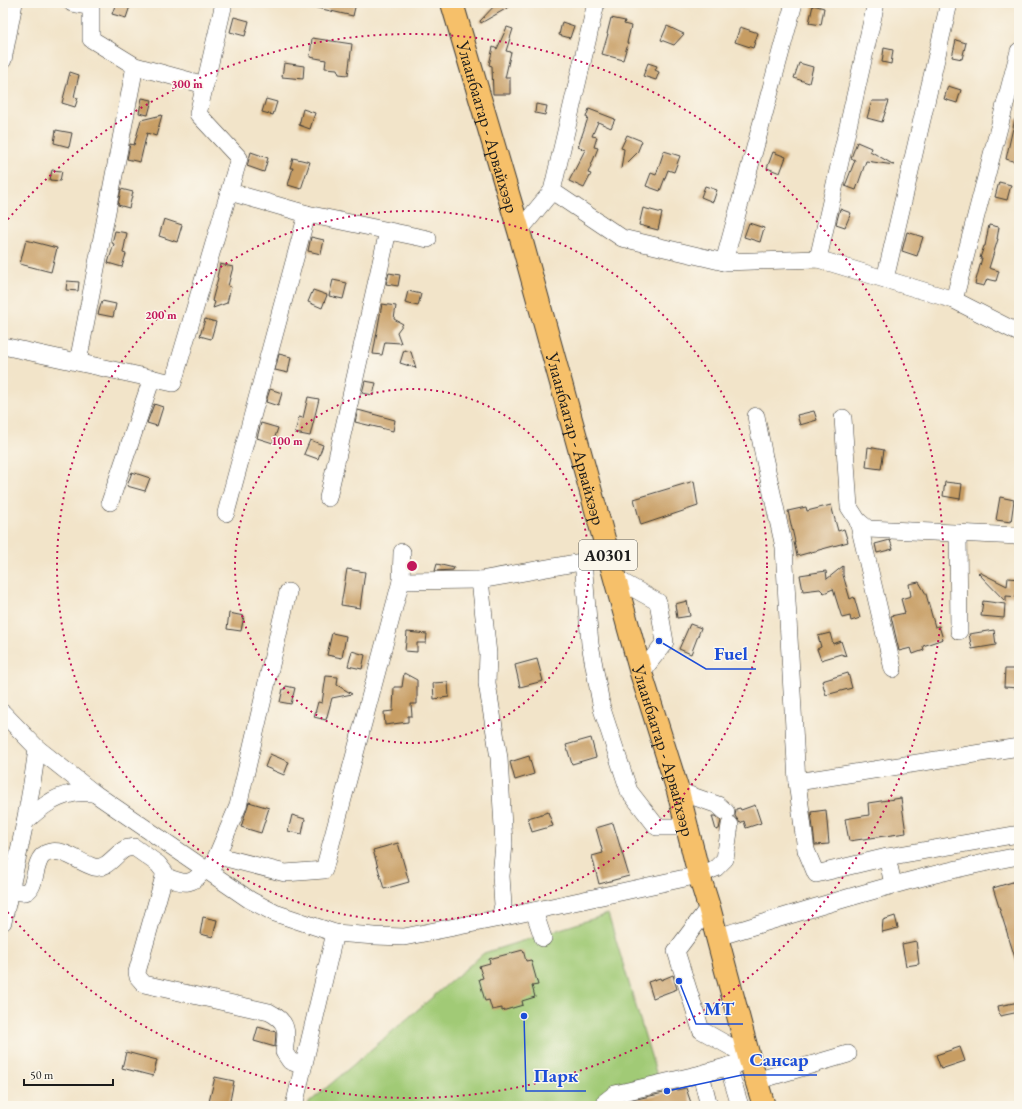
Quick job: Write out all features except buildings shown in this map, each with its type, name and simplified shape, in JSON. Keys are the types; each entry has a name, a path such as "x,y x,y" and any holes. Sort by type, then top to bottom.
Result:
{"highway":[{"name":"Улаанбаатар - Арвайхээр","path":"452,3 519,231 641,673 678,791 699,875 764,1106"}],"street":[{"path":"3,60 14,3"},
{"path":"72,3 91,5 91,39 136,66 205,85"},
{"path":"3,346 173,383 239,158 198,114 224,3"},
{"path":"519,231 552,191 596,3"},
{"path":"724,262 794,3"},
{"path":"818,259 876,3"},
{"path":"885,279 948,3"},
{"path":"954,300 1019,51"},
{"path":"78,362 136,66"},
{"path":"552,191 622,238 724,262 818,259 954,300 1018,327"},
{"path":"230,192 307,214 428,239"},
{"path":"226,513 307,214"},
{"path":"328,498 388,231"},
{"path":"110,502 152,378"},
{"path":"756,416 784,548 796,782 806,850 816,874 887,858 1019,834"},
{"path":"843,418 849,507 858,521 868,529 1019,536"},
{"path":"858,521 893,669"},
{"path":"958,534 959,631"},
{"path":"164,876 184,883 193,882 210,867 226,858 285,873 324,870 401,581 402,552"},
{"path":"401,581 480,580 608,557"},
{"path":"583,561 590,644 602,709 629,791 657,827 687,827"},
{"path":"615,578 658,602 665,642 641,673"},
{"path":"480,580 488,654 487,683 499,758 504,844 501,876 502,906 500,918"},
{"path":"210,867 238,806 288,592"},
{"path":"3,713 36,748 94,794 210,867 250,900 275,913 335,933 404,937 534,911 699,875 716,868 725,859 728,819 718,805 678,791"},
{"path":"796,782 1019,747"},
{"path":"3,922 25,822 34,772 36,748"},
{"path":"25,822 40,809 55,800 72,793 94,794"},
{"path":"10,890 24,893 28,892 40,858 45,853 57,851 95,867 102,866 124,849 134,847 158,864 165,873 137,972 138,977 144,984 269,1012 279,1017 285,1026 286,1037 284,1052 290,1061 303,1066"},
{"path":"716,936 893,884 980,863 1019,856"},
{"path":"887,858 893,884"},
{"path":"709,907 676,951 701,1030 750,1058"},
{"path":"534,911 543,938"},
{"path":"294,1106 335,933"},
{"path":"756,1080 848,1054"},
{"path":"607,1106 606,1101 615,1094 701,1074 750,1058"},
{"path":"728,1066 740,1106"},
{"path":"701,1074 709,1106"}],"green space":[{"path":"608,914 658,1079 605,1106 305,1106 484,953"}],"place":[{"name":"Fuel","path":"659,641"},
{"name":"МТ","path":"679,981"},
{"name":"Парк","path":"524,1016"},
{"name":"Сансар","path":"667,1091"}]}
